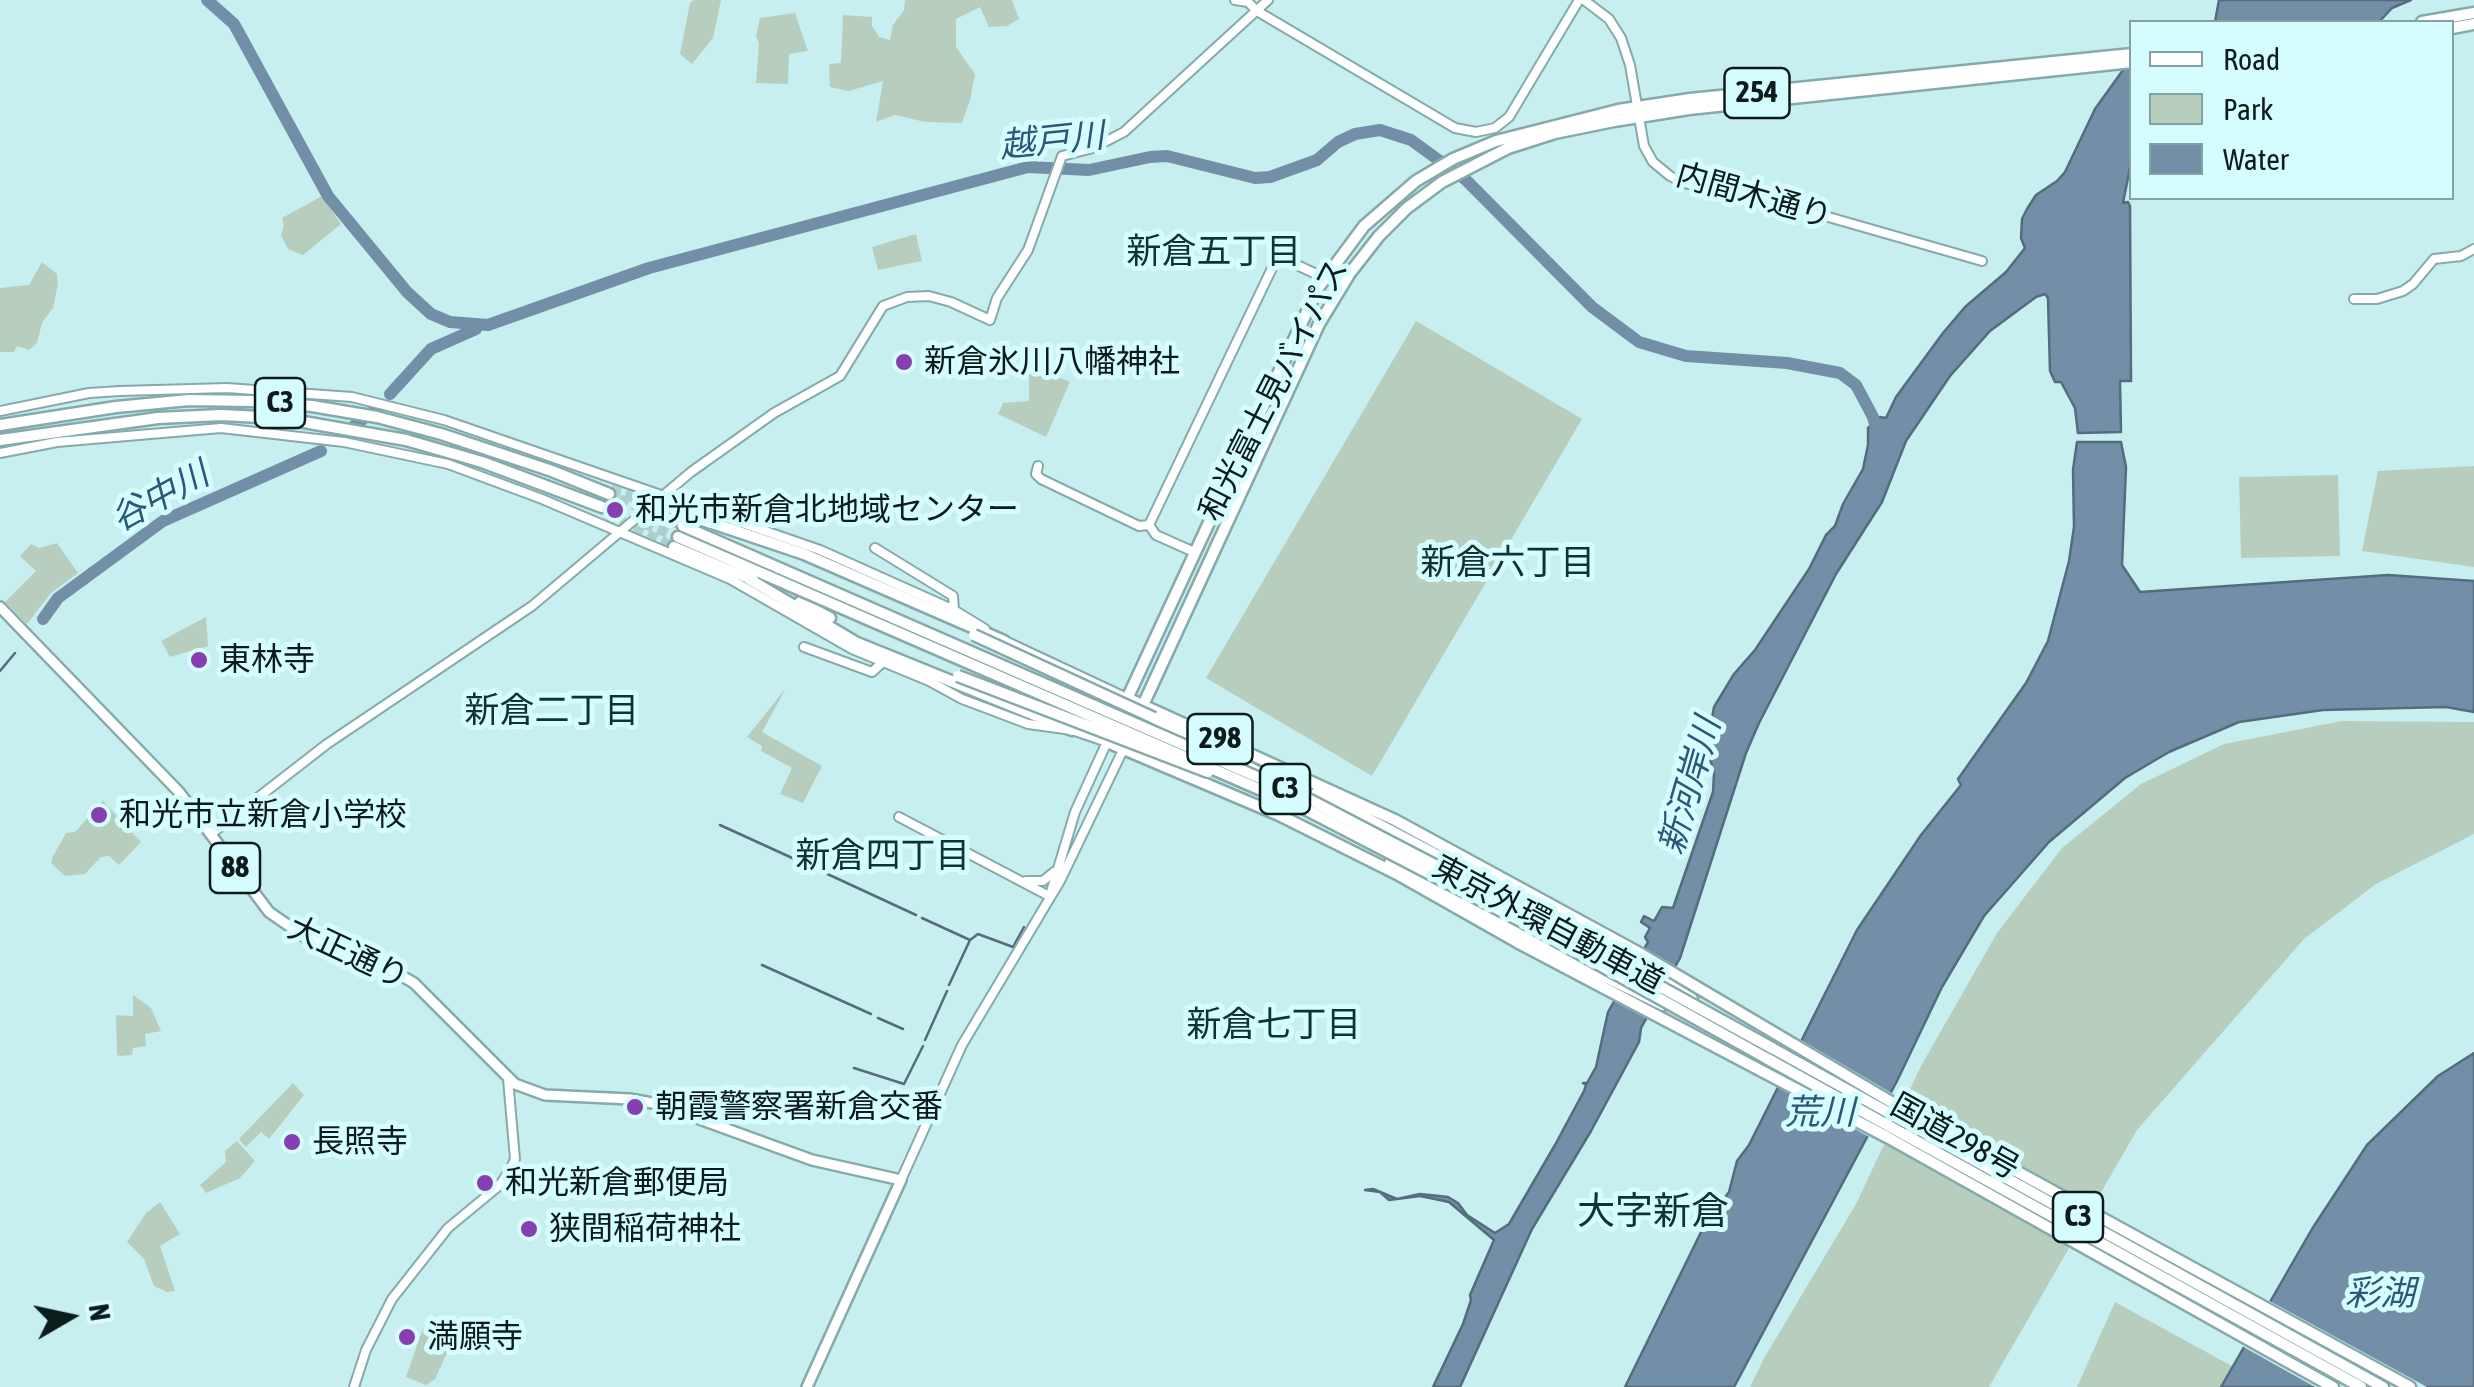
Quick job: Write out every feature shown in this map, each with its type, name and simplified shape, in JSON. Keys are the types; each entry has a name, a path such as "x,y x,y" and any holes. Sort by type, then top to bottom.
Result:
{"highway":[{"path":"2434,20 2474,13"},
{"name":"和光富士見バイパス","path":"1107,742 1324,278 1371,218 1400,192 1453,159 1533,129 1638,112 2066,65 2129,54"},
{"name":"和光富士見バイパス","path":"2066,65 2129,62"},
{"name":"和光富士見バイパス","path":"1124,748 1293,376 1342,286 1386,229 1464,168 1536,139 1638,112"},
{"name":"C3","path":"0,426 155,403 252,400 377,417 441,434 610,492"},
{"name":"C3","path":"0,440 139,420 251,416 376,433 482,462 601,509"},
{"path":"681,531 709,522 1004,641"},
{"path":"681,531 749,579 857,643 1072,730"},
{"name":"東京外環自動車道","path":"681,531 1275,795 1412,863 1715,1022 2361,1387"},
{"name":"東京外環自動車道","path":"777,574 1310,800 2383,1387"},
{"path":"749,579 830,618"},
{"path":"974,635 1140,711 1310,800"},
{"path":"958,676 1145,750 1275,795"},
{"name":"国道298号","path":"1127,698 1395,820 1641,954 1903,1109 2410,1387"},
{"path":"1122,709 1134,724 1205,781"},
{"path":"1184,723 1577,930 1715,1022"},
{"name":"国道298号","path":"1107,742 1279,815 1720,1046 2333,1387"},
{"path":"1279,815 1407,871 1607,979 1715,1022"}],"main road":[{"name":"大正通り","path":"0,607 179,792 276,919 305,937 414,983 508,1079 523,1089 546,1096 658,1104 812,1160 900,1180"},
{"path":"807,1387 900,1180"}],"street":[{"path":"1235,0 1248,1 1257,11 1454,128 1476,132 1495,128 1509,118 1582,0"},
{"path":"211,834 327,744 532,606 660,497 752,428 840,376 876,314 891,302 916,296 939,298 990,320 998,298 1028,250 1059,161 1066,154 1093,148 1124,132 1268,0"},
{"name":"内間木通り","path":"1582,0 1609,19 1622,38 1648,154 1676,180 1745,193 1979,260"},
{"path":"2354,299 2382,298 2403,291 2437,258 2461,256 2474,249"},
{"path":"1149,525 1275,262 1284,259 1342,286"},
{"path":"0,411 89,393 227,388 341,395 444,420 820,550 954,610 1004,641 1127,698"},
{"path":"0,453 57,442 202,428 344,442 448,464 620,532 759,593 827,636 882,662 1017,720 1072,730 1107,742 1075,812 1050,894"},
{"path":"1038,466 1036,474 1041,480 1139,526 1149,525"},
{"path":"1149,525 1156,535 1194,552"},
{"path":"875,548 953,596 954,610"},
{"path":"804,647 872,672 882,662"},
{"path":"900,1180 962,1046 1067,868 1124,748"},
{"path":"899,817 1050,894"},
{"path":"1022,881 1046,880 1058,866"},
{"path":"354,1387 366,1350 392,1299 448,1228 500,1185 511,1168 514,1159 508,1079"}],"green space":[{"path":"721,0 713,38 692,64 680,54 690,3"},
{"path":"905,0 1012,0 1019,19 1007,26 989,27 980,7 956,19 956,47 975,74 962,123 925,122 895,115 876,122 883,81 849,91 830,87 829,64 841,63 843,15 872,17 879,37 890,40"},
{"path":"795,13 808,51 789,54 788,84 756,83 760,18"},
{"path":"322,196 341,224 303,255 288,249 281,235 282,218"},
{"path":"916,234 922,261 878,270 872,247"},
{"path":"42,262 57,274 58,284 53,308 42,323 37,343 29,350 17,346 14,352 0,352 0,288 29,285"},
{"path":"1416,321 1582,419 1372,776 1206,678"},
{"path":"1029,364 1070,382 1046,437 998,414 1003,403 1029,401"},
{"path":"2474,466 2474,567 2362,551 2378,471"},
{"path":"2338,475 2340,556 2241,558 2239,477"},
{"path":"57,543 78,573 51,593 27,624 5,602 36,571 20,556 31,544 39,548"},
{"path":"206,617 208,646 170,657 161,641"},
{"path":"786,688 762,732 822,766 803,803 780,794 792,768 761,751 762,746 747,737"},
{"path":"2342,721 2474,722 2474,834 2376,884 2304,939 2137,1130 1989,1387 1750,1387 1856,1204 1921,1066 1997,933 2062,848 2141,784 2224,744"},
{"path":"103,801 141,842 119,865 109,856 101,857 85,874 65,876 51,863 53,856 66,833 75,832"},
{"path":"133,995 151,1008 161,1031 145,1034 146,1046 133,1048 132,1055 120,1056 116,1015 133,1016"},
{"path":"293,1083 304,1095 269,1139 261,1132 246,1147 239,1139"},
{"path":"237,1141 255,1161 240,1178 206,1193 200,1185 226,1162 225,1151"},
{"path":"160,1202 180,1234 160,1246 175,1291 167,1292 154,1286 144,1259 127,1242 146,1213"},
{"path":"2115,1302 2270,1387 2077,1387"},
{"path":"423,1328 453,1340 435,1379 426,1385 406,1377"}],"water":[{"path":"2219,0 2411,0 2392,8 2381,20 2215,20"},
{"path":"2129,51 2129,172 2123,203 2130,206 2131,381 2120,381 2121,432 2078,433 2075,408 2050,371 2045,294 1990,331 1950,376 1906,441 1882,502 1836,574 1759,723 1680,958 1591,1131 1532,1229 1460,1387 1433,1387 1463,1324 1470,1295 1494,1240 1449,1202 1420,1196 1397,1199 1420,1194 1448,1197 1495,1233 1509,1224 1584,1091 1583,1083 1587,1083 1596,1067 1608,1012 1648,942 1645,937 1650,928 1641,922 1644,916 1654,921 1662,907 1673,908 1713,792 1714,774 1707,746 1714,707 1835,526 1863,469 1868,428 1880,417 1886,418 1896,397 1943,333 2025,248 2021,238 2027,209 2036,195 2065,172 2095,109 2123,70"},
{"name":"荒川","path":"2077,442 2121,442 2126,467 2122,565 2140,592 2388,575 2474,581 2474,712 2446,707 2323,710 2239,722 2169,752 2125,778 2049,842 1984,916 1942,987 1897,1081 1734,1387 1625,1387 1705,1224 1729,1192 1737,1161 1749,1145 1857,930 1921,835 1961,785 1958,779 2026,683 2048,641 2074,527 2073,470"},
{"name":"彩湖","path":"2474,1053 2474,1387 2221,1387 2312,1229 2367,1145 2438,1076"}],"pier":[{"path":"1796,1037 1895,1095 1871,1138 1772,1084"},
{"path":"2266,1299 2427,1387 2315,1387 2240,1345"}],"waterway":[{"name":"越戸川","path":"207,0 234,24 328,196 407,292 431,314 450,322 488,325 649,268 1028,167 1089,170 1167,156 1255,178 1270,177 1317,160 1355,134 1380,130 1411,140 1466,180 1592,307 1639,342 1686,356 1787,363 1840,373 1856,385 1878,436"},
{"name":"谷中川","path":"390,394 431,349 476,329"},
{"name":"谷中川","path":"349,430 377,408"},
{"name":"谷中川","path":"43,619 58,598 163,521 321,451"},
{"name":"谷中川","path":"0,671 15,653"},
{"path":"720,825 801,862"},
{"path":"808,865 916,915"},
{"path":"922,918 970,940"},
{"path":"949,985 970,940 978,934 1013,947 1024,927"},
{"path":"762,965 871,1014"},
{"path":"925,1040 947,991"},
{"path":"878,1018 903,1029"},
{"path":"854,1068 904,1084 923,1046"}],"tunnel":[{"path":"611,490 689,515"},
{"path":"619,499 683,526"},
{"path":"602,507 678,537"},
{"path":"607,515 674,547"}],"place":[{"name":"新倉氷川八幡神社","path":"904,362"},
{"name":"和光市新倉北地域センター","path":"615,510"},
{"name":"東林寺","path":"199,660"},
{"name":"和光市立新倉小学校","path":"99,815"},
{"name":"朝霞警察署新倉交番","path":"635,1107"},
{"name":"長照寺","path":"292,1142"},
{"name":"和光新倉郵便局","path":"485,1183"},
{"name":"狭間稲荷神社","path":"529,1229"},
{"name":"満願寺","path":"407,1337"}],"district":[{"name":"新倉五丁目","path":"1214,252"},
{"name":"新倉六丁目","path":"1508,563"},
{"name":"新倉二丁目","path":"552,711"},
{"name":"新倉四丁目","path":"883,856"},
{"name":"新倉七丁目","path":"1274,1025"},
{"name":"大字新倉","path":"1653,1212"}],"water label":[{"name":"新河岸川","path":"1690,786"}]}
